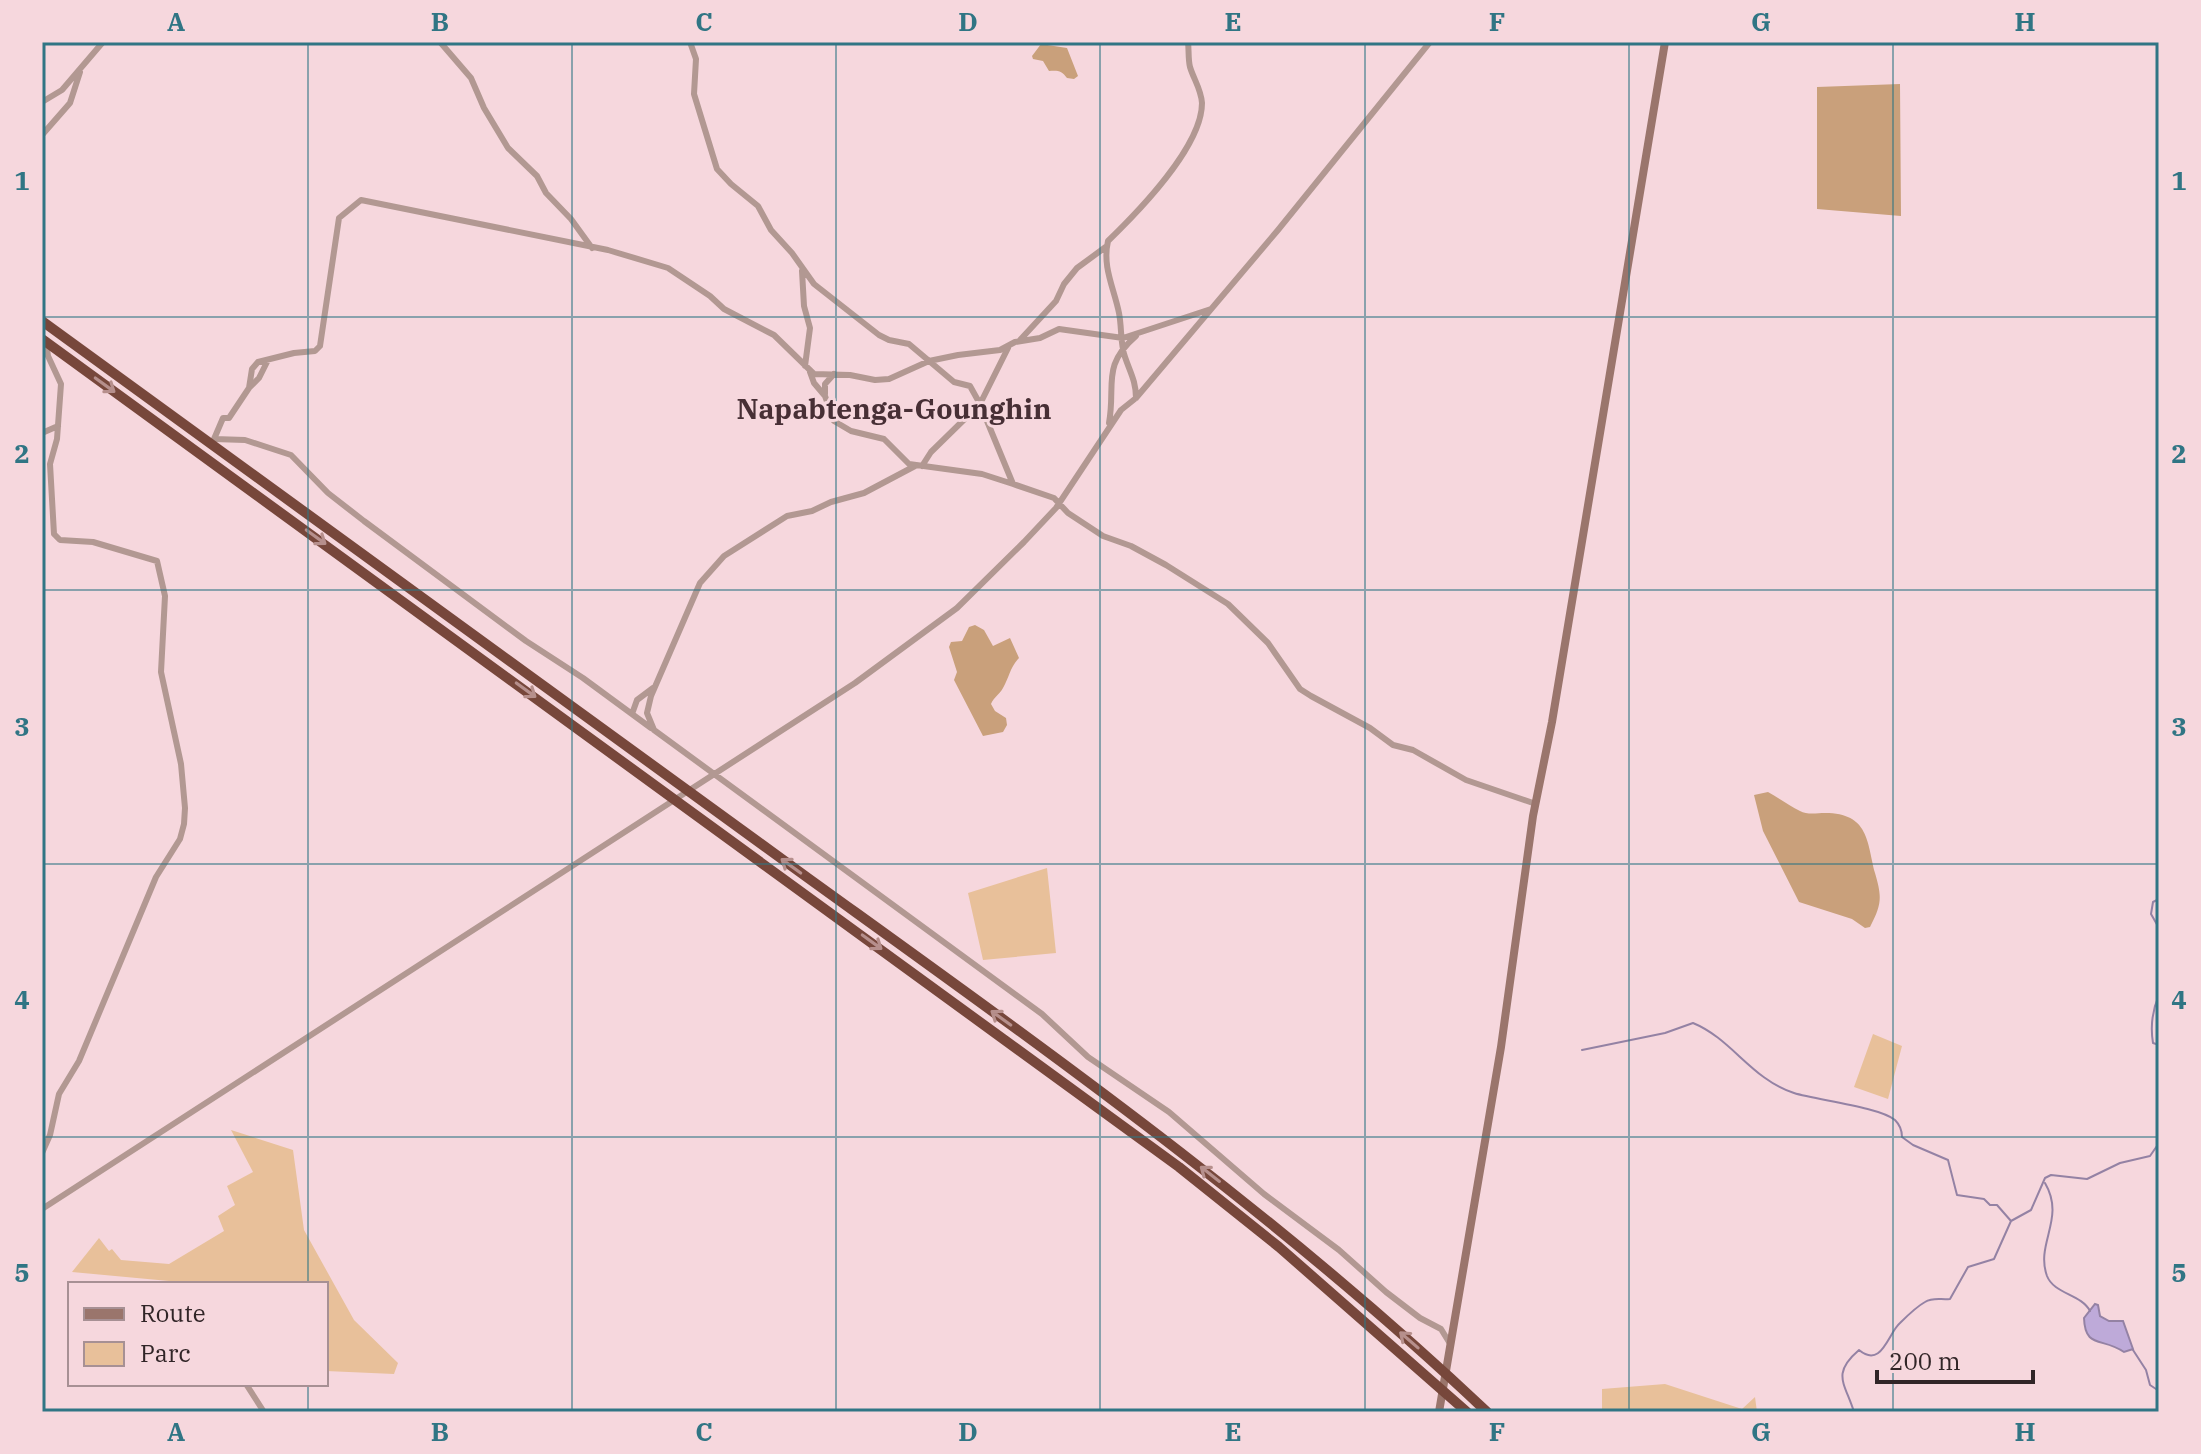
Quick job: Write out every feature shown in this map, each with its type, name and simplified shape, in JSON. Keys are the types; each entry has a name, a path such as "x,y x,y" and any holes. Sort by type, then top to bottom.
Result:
{"highway":[{"path":"42,321 209,439 686,790 1094,1084 1270,1221 1487,1412"},
{"path":"44,341 1179,1167 1279,1247 1467,1412"}],"street":[{"path":"42,102 62,90 103,42"},
{"path":"440,42 471,78 484,108 508,148 537,176 546,193 571,219 592,248"},
{"path":"690,42 696,59 694,94 714,163 731,184 760,209 771,230 814,284 879,335 909,344 954,382 970,386 1013,484"},
{"path":"1136,398 1134,377 1122,348 1120,315 1106,268 1107,246 1108,241 1167,175 1199,127 1202,99 1190,66 1188,42"},
{"path":"42,1209 855,683 957,608 1059,503 1121,410 1136,398 1211,309 1430,42"},
{"path":"1439,1412 1501,1047 1536,804 1665,42"},
{"path":"42,135 70,103 81,68"},
{"path":"209,439 223,418 229,418 249,388 252,369 258,362 315,351 320,346 339,218 361,200 608,250 675,271 724,309 774,335 805,366 825,396"},
{"path":"810,372 889,379 929,361 1008,347 1020,340 1056,301 1077,268 1107,246"},
{"path":"802,267 804,306 810,328 805,366"},
{"path":"1020,340 1040,338 1066,328 1121,338 1211,309"},
{"path":"1108,428 1113,363 1122,348 1138,333"},
{"path":"42,1153 50,1135 59,1094 99,1018 156,877 180,839 185,808 177,741 161,672 165,596 160,566 152,557 93,542 56,538 50,464 58,426 61,384 44,341"},
{"path":"654,730 647,713 656,686 700,583 724,556 787,516 864,493 918,466 980,404 1008,347"},
{"path":"834,374 825,384 825,396 838,425 859,434 884,439 918,466 982,474 1054,498 1068,513 1103,536 1131,546 1166,565 1228,604 1268,643 1300,689 1311,696 1370,728 1393,745 1413,750 1466,780 1536,804"},
{"path":"42,433 58,426"},
{"path":"209,439 245,440 291,455 328,493 364,521 1042,1014 1088,1057 1169,1112 1264,1194 1339,1250 1386,1292 1420,1318 1441,1329 1449,1342"},
{"path":"632,714 637,700 656,686"},
{"path":"247,1386 264,1412"}],"green space":[{"path":"1047,868 1056,953 983,960 968,893"},
{"path":"1873,1034 1902,1046 1888,1099 1854,1087"},
{"path":"231,1130 293,1150 304,1230 354,1320 398,1363 394,1374 328,1371 328,1282 169,1282 72,1272 99,1238 121,1260 169,1264 224,1231 218,1216 235,1205 227,1186 253,1172"},
{"path":"1665,1384 1742,1409 1755,1397 1757,1412 1602,1412 1602,1389"}],"shaded area":[{"path":"1041,44 1067,48 1078,76 1067,78 1060,72 1049,71 1043,61 1033,59"},
{"path":"1900,84 1901,216 1817,209 1817,87"},
{"path":"975,625 984,630 993,646 1010,638 1019,658 991,704 1006,718 1007,725 1003,732 983,736 954,680 957,672 949,647 951,642 962,641 969,627"},
{"path":"1768,792 1803,812 1839,814 1850,818 1864,831 1880,895 1870,927 1865,928 1852,919 1799,902 1763,831 1754,795"},
{"path":"2095,1304 2100,1316 2109,1321 2123,1321 2133,1349 2124,1352 2091,1338 2084,1318"}],"waterway":[{"path":"2159,899 2153,902 2151,914 2159,928"},
{"path":"2159,995 2153,1012 2152,1030 2153,1043 2159,1045"},
{"path":"1582,1050 1665,1033 1693,1023 1707,1030 1779,1087 1804,1096 1887,1115 1895,1120 1902,1137 1948,1160 1957,1195 1984,1199 1990,1205 1997,1205 2011,1221"},
{"path":"1854,1412 1843,1379 1850,1358 1859,1350 1867,1355 1879,1352 1915,1309 1931,1300 1950,1299 1968,1267 1994,1259 2011,1221 2031,1210 2045,1178 2051,1175 2087,1179 2120,1163 2150,1156 2159,1143"},
{"path":"2045,1183 2052,1208 2044,1264 2047,1276 2055,1287 2086,1305 2090,1311"},
{"path":"2133,1350 2146,1370 2150,1385 2159,1391"}],"district":[{"name":"Napabtenga-Gounghin","path":"894,409"}]}
